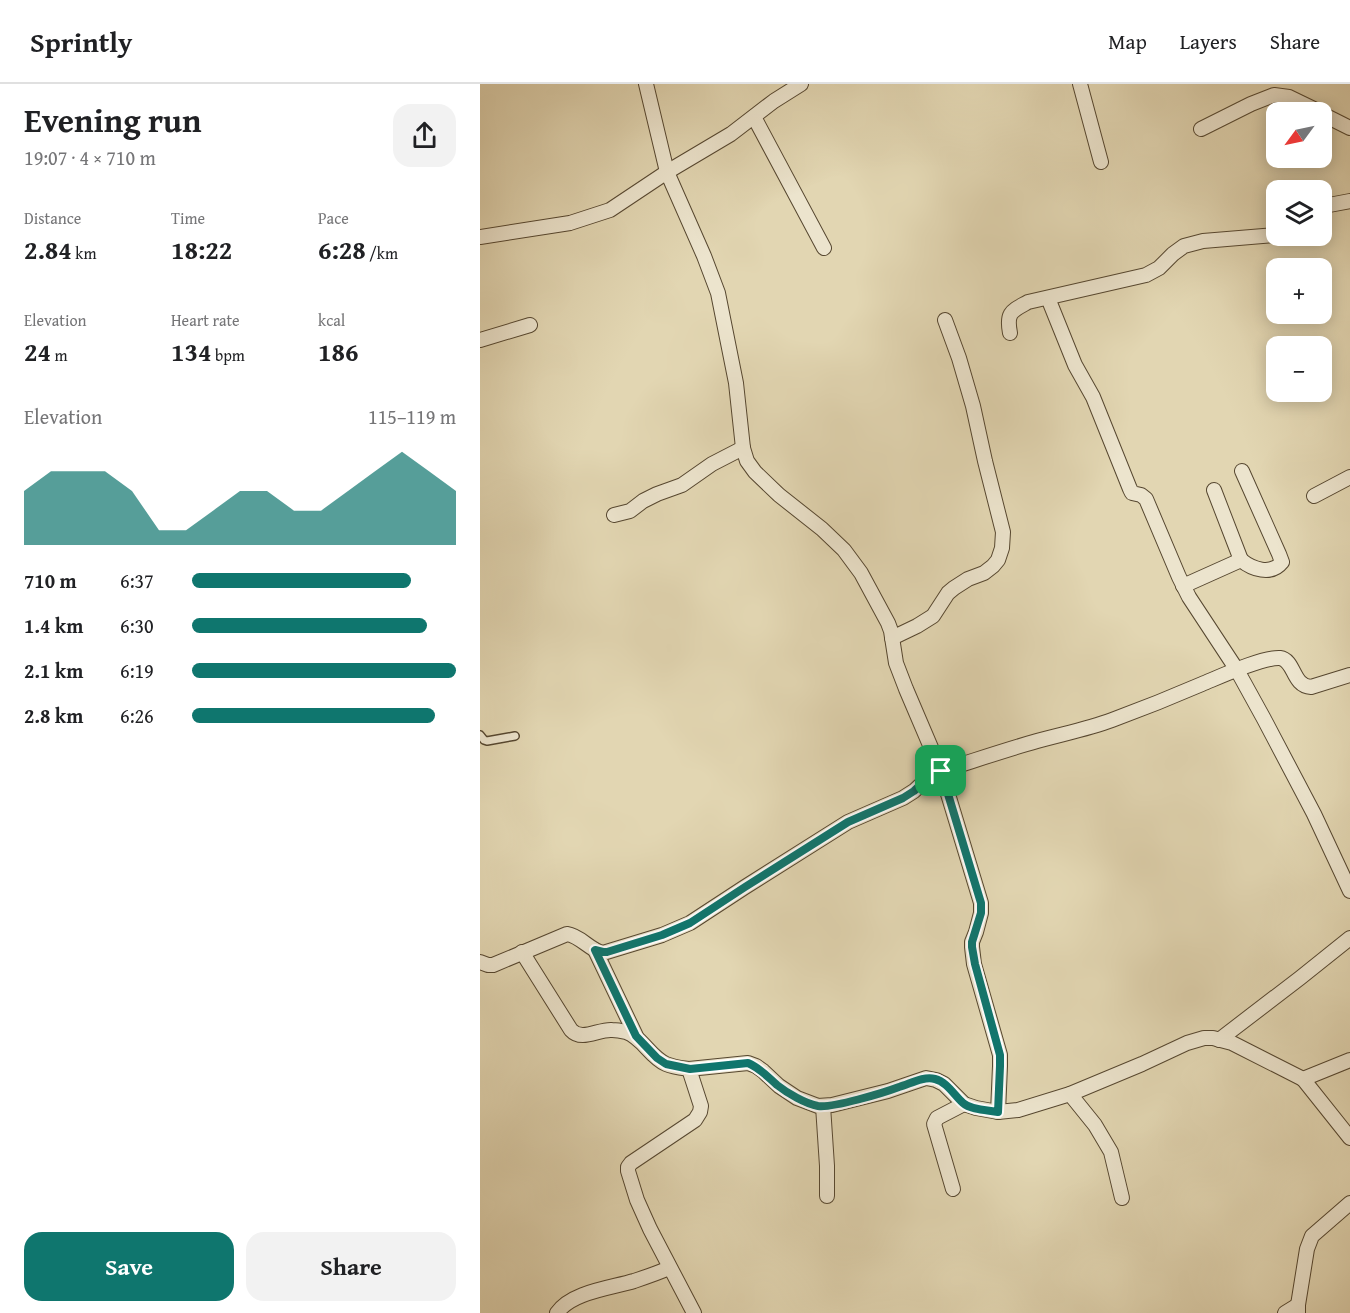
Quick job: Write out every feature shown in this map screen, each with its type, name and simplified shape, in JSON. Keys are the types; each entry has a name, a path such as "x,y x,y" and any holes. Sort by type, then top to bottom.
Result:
{"street":[{"path":"646,84 667,172 718,293 736,383 743,448 747,461 779,495 822,529 854,562 888,623 896,663 941,771 981,903 981,913 972,947 1000,1055 998,1112"},
{"path":"480,237 570,223 610,210 667,172 731,134 774,101 801,84"},
{"path":"1080,84 1101,162"},
{"path":"1201,129 1274,95 1289,97 1299,102"},
{"path":"754,117 824,248"},
{"path":"1332,119 1350,129"},
{"path":"1332,204 1350,201"},
{"path":"1010,333 1008,320 1011,313 1028,302 1146,275 1159,268 1177,250 1193,243 1266,236"},
{"path":"1048,298 1075,364 1093,397 1132,493 1146,499 1183,585 1237,670 1304,794 1350,891"},
{"path":"892,638 933,616 948,593 993,566 1002,548 1003,532 973,406 959,357 945,320"},
{"path":"480,340 530,325"},
{"path":"614,515 630,511 650,497 682,485 711,464 743,448"},
{"path":"1214,490 1241,560 1264,570 1278,566 1282,562 1279,554 1242,471"},
{"path":"1314,496 1350,477"},
{"path":"1183,585 1241,560"},
{"path":"480,962 493,965 567,934 603,952 662,935 690,923 848,822 903,798 929,777 941,771 1110,720 1270,659 1285,660 1298,681 1311,687 1350,675"},
{"path":"1219,1040 1350,938"},
{"path":"595,950 636,1036 657,1058 666,1064 690,1069 748,1063 756,1066 779,1086 798,1098 818,1106 832,1105 888,1091 926,1078 944,1084 964,1104 998,1112 1018,1110 1070,1094 1187,1043 1204,1038 1232,1043 1304,1079 1350,1138"},
{"path":"522,952 576,1035 581,1036 610,1029 636,1036"},
{"path":"1304,1079 1350,1060"},
{"path":"690,1069 701,1106 700,1112 695,1120 631,1162 628,1171 637,1200 693,1313"},
{"path":"1070,1094 1095,1125 1111,1152 1122,1198"},
{"path":"953,1189 934,1124 937,1118 964,1104"},
{"path":"823,1106 827,1196"},
{"path":"1285,1313 1298,1309 1307,1249 1312,1236 1350,1203"},
{"path":"557,1313 567,1303 579,1297 635,1281 669,1268"}],"lane":[{"path":"480,735 487,741 515,736"}],"route":[{"path":"941,771 981,903 981,913 972,947 1000,1055 998,1112 964,1104 944,1084 926,1078 888,1091 832,1105 818,1106 798,1098 779,1086 756,1066 748,1063 690,1069 666,1064 636,1036 595,950 607,952 662,935 690,923 848,822 903,798 929,777 941,771"}]}
